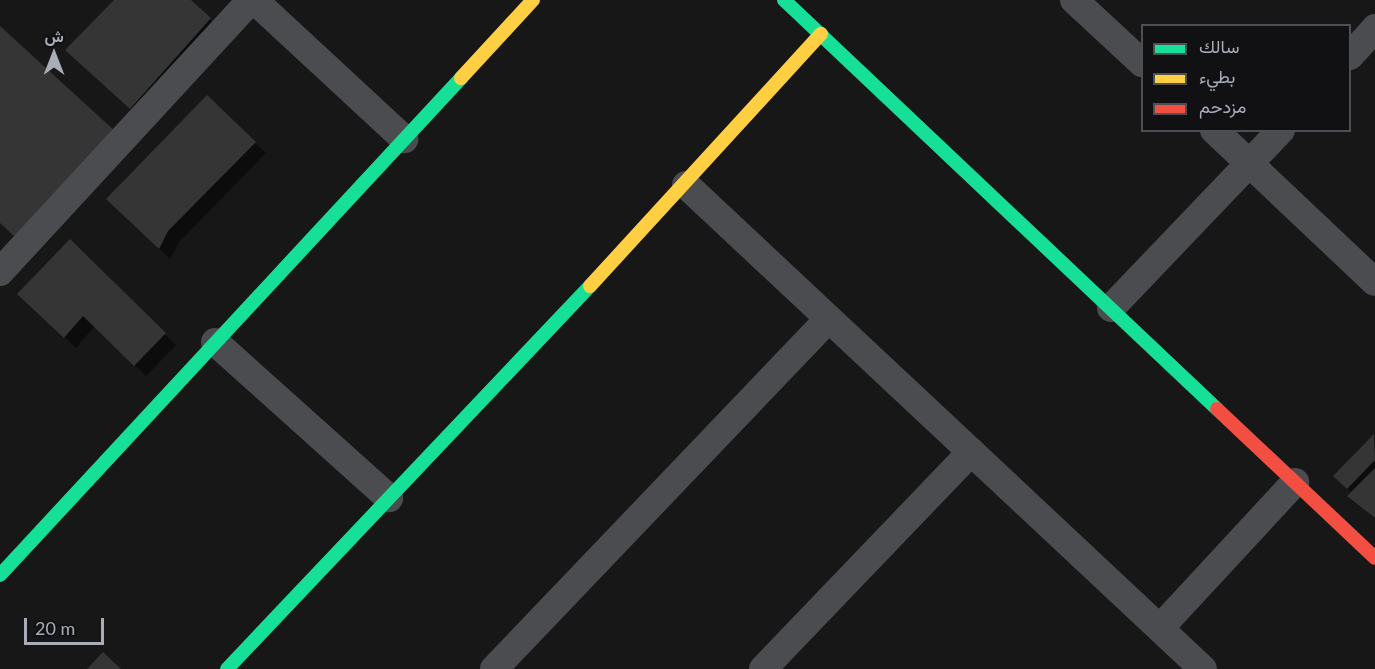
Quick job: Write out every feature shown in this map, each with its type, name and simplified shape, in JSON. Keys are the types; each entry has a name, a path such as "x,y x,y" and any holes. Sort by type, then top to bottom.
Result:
{"street":[{"path":"0,272 252,0 404,139"},
{"path":"0,575 533,0"},
{"path":"784,0 1375,558"},
{"path":"1074,0 1141,61"},
{"path":"1351,55 1375,28"},
{"path":"227,669 686,186 821,34"},
{"path":"1216,132 1375,282"},
{"path":"1111,308 1279,132"},
{"path":"686,186 1203,669"},
{"path":"494,669 828,318"},
{"path":"215,342 389,498"},
{"path":"763,669 971,452"},
{"path":"1160,628 1295,482"}],"building":[{"path":"114,0 191,0 211,18 130,109 65,50"},
{"path":"0,26 116,132 15,237 0,223"},
{"path":"207,95 256,142 168,231 159,249 106,199"},
{"path":"70,239 166,333 134,366 83,316 64,338 17,294"},
{"path":"1374,434 1375,460 1347,489 1333,476"},
{"path":"1375,468 1375,518 1347,496"},
{"path":"103,652 121,669 87,669"}],"traffic: fast":[{"path":"784,0 1217,409"},
{"path":"0,575 461,78"},
{"path":"227,669 590,286"}],"traffic: slow":[{"path":"461,78 533,0"},
{"path":"590,286 821,34"}],"traffic: jam":[{"path":"1217,409 1375,558"}]}
